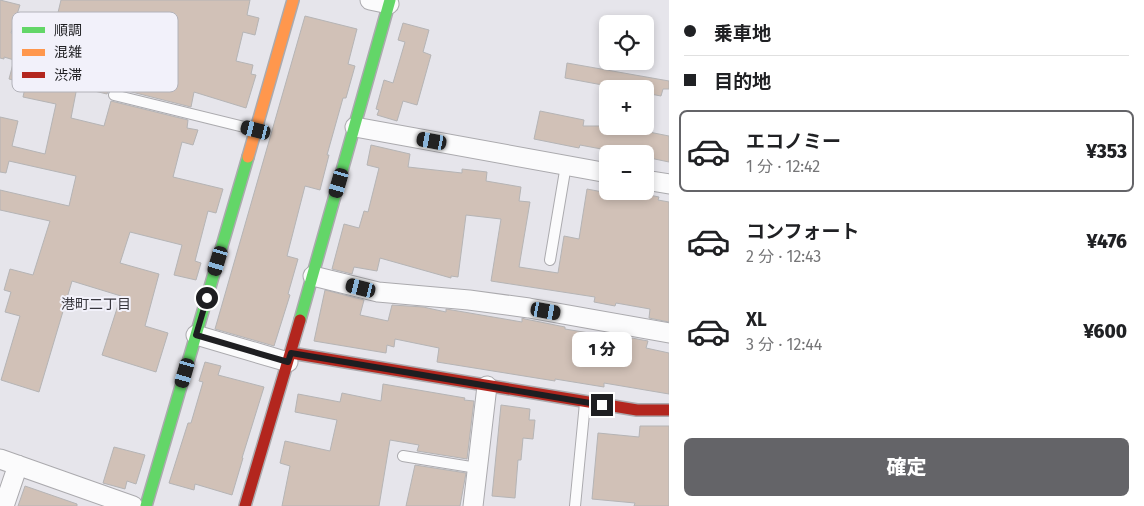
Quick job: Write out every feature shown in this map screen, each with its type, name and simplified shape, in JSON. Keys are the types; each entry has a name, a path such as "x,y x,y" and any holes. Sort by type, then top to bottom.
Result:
{"street":[{"path":"146,506 293,0"},
{"path":"245,506 313,276 390,2 370,0"},
{"path":"355,127 599,171"},
{"path":"654,182 669,184"},
{"path":"313,276 378,292 469,300 529,308 669,334"},
{"path":"196,335 289,358 638,410 669,410"},
{"path":"473,506 487,386"},
{"path":"0,459 105,502 134,506"},
{"path":"4,506 18,465"}],"lane":[{"path":"114,95 256,130"},
{"path":"550,260 566,165"},
{"path":"575,506 585,402"},
{"path":"403,456 477,468"}],"building":[{"path":"0,0 20,5 18,12 12,12 12,59 0,58"},
{"path":"61,0 250,0 247,15 259,18 255,35 243,32 236,61 253,65 251,74 256,75 246,108 194,92 191,107 132,92 178,92 178,12 58,12"},
{"path":"305,16 357,29 348,64 355,66 346,98 343,98 327,155 329,155 320,190 305,186 287,256 298,259 288,294 290,295 274,346 215,329"},
{"path":"403,23 429,30 423,52 431,55 417,105 403,101 397,121 377,115 379,110 376,109 384,80 393,83 405,42 398,40"},
{"path":"567,63 669,81 669,89 663,89 661,96 654,95 654,80 599,80 599,84 565,78"},
{"path":"12,68 12,80 9,79"},
{"path":"24,92 76,92 71,118 104,126 111,101 188,120 187,128 198,130 193,145 182,142 173,177 223,189 216,213 208,211 195,261 201,263 196,280 174,275 182,245 130,232 120,263 159,274 145,326 168,333 156,372 102,355 121,296 72,281 39,392 1,380 20,316 5,312 11,292 4,290 10,269 33,275 50,221 0,210 0,190 69,206 76,176 9,161 6,173 0,172 0,117 18,121 12,146 45,154 56,104 23,97"},
{"path":"540,111 584,120 583,126 599,126 599,135 654,135 654,133 669,136 669,162 654,159 654,145 599,145 599,149 580,145 579,148 534,139"},
{"path":"371,145 410,154 408,167 462,173 462,169 487,172 486,181 521,187 519,201 530,202 519,267 558,273 564,236 579,239 587,189 599,191 599,200 654,200 654,196 659,197 658,200 669,202 669,322 649,318 650,309 616,303 615,306 594,302 595,297 491,281 501,219 466,215 458,277 451,276 451,278 380,258 377,271 354,267 352,274 332,269 344,224 359,228 364,211 368,212 379,168 367,165"},
{"path":"325,290 364,300 360,315 388,321 392,305 423,307 522,322 522,318 565,327 565,329 648,341 646,348 669,353 669,394 604,383 604,387 555,379 555,381 437,362 439,348 395,339 394,347 387,345 386,353 314,341"},
{"path":"205,362 221,366 218,375 264,387 232,495 195,484 194,490 169,483 188,423 191,423 203,382 199,381"},
{"path":"383,384 474,401 467,459 417,451 419,445 390,440 379,506 282,506 290,466 280,463 285,441 330,451 337,420 295,412 298,394 340,402 342,393 381,401"},
{"path":"501,405 530,409 529,420 535,420 533,439 523,438 521,460 518,460 515,498 492,496"},
{"path":"640,426 669,426 669,506 634,506 635,503 592,499 598,433 639,437"},
{"path":"114,447 145,455 136,484 127,481 125,489 103,483"},
{"path":"415,465 466,473 460,506 406,506"},
{"path":"25,486 77,504 77,506 18,506"}],"traffic: fast":[{"path":"300,320 390,0"},
{"path":"146,506 248,157"}],"traffic: slow":[{"path":"248,157 293,0"}],"traffic: jam":[{"path":"245,506 300,320"},
{"path":"291,353 637,410 669,410"}],"district":[{"name":"港町二丁目","path":"96,304"}],"route":[{"path":"207,298 196,335 288,362 291,353 602,405"}]}
